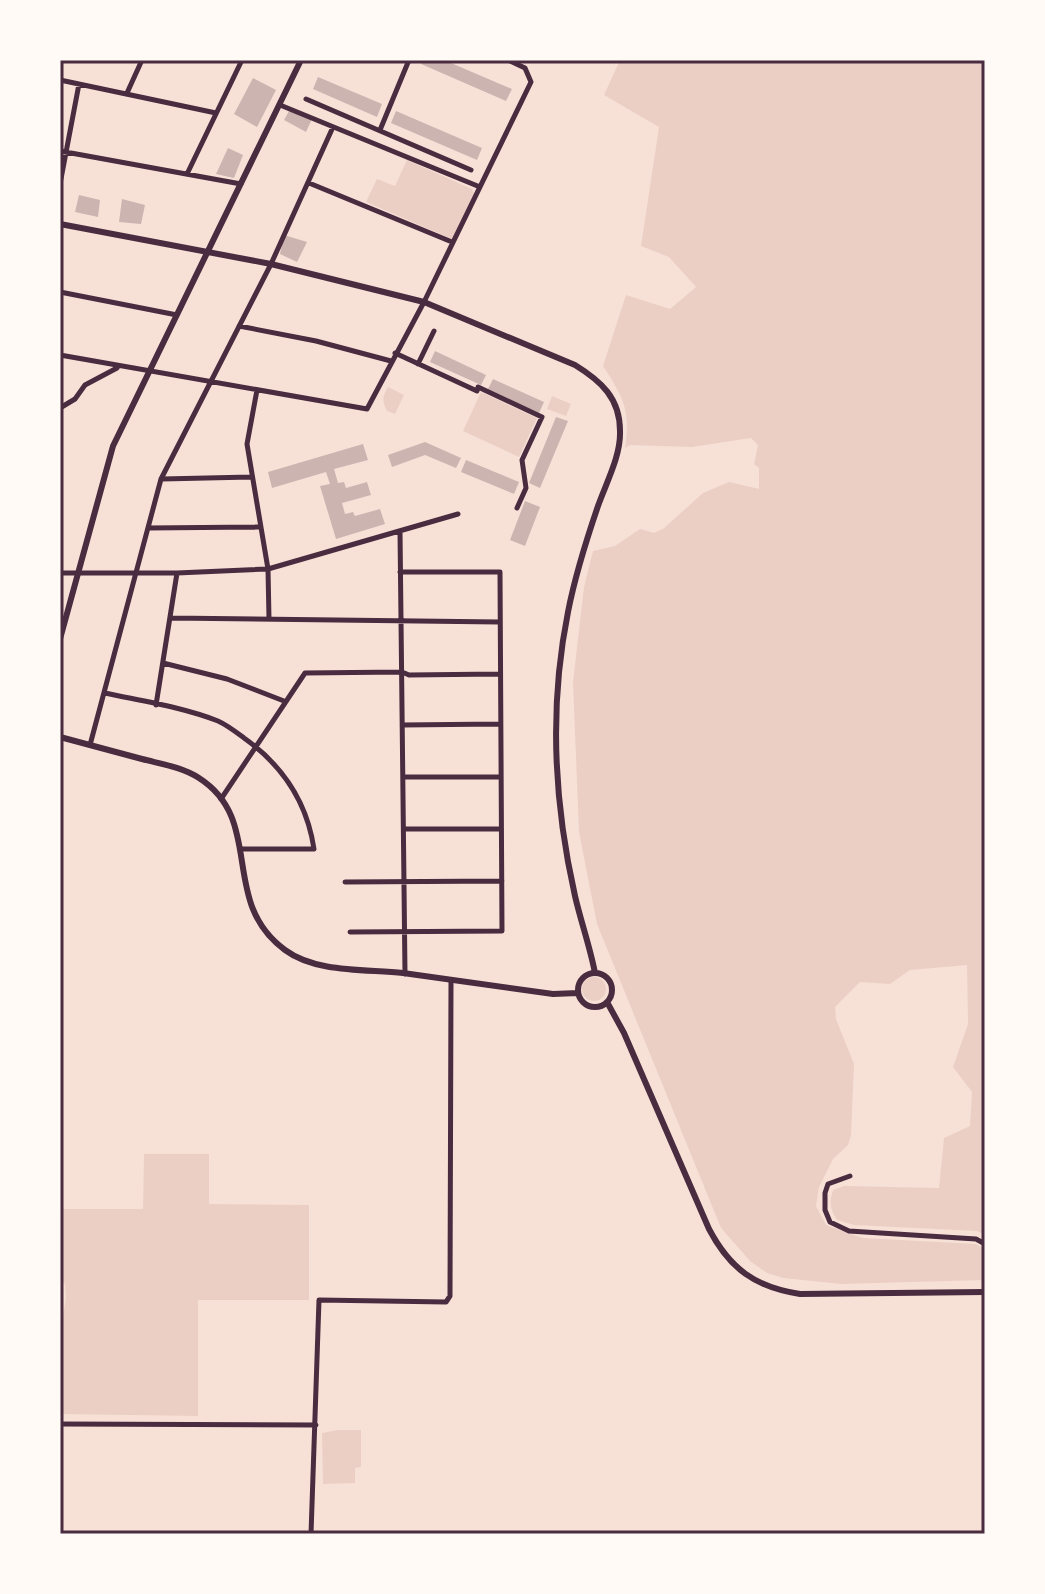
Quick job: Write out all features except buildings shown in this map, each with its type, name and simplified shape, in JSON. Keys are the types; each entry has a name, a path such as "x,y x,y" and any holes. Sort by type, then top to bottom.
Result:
{"street":[{"path":"127,93 142,60"},
{"path":"187,174 242,60"},
{"path":"60,639 107,463 301,60"},
{"path":"380,130 409,60"},
{"path":"60,355 367,409 424,302 531,82 525,68 508,60"},
{"path":"60,80 216,113"},
{"path":"60,184 63,152 79,84"},
{"path":"306,99 471,170"},
{"path":"280,105 480,187"},
{"path":"90,745 161,479 271,264 333,127"},
{"path":"63,152 241,184"},
{"path":"309,183 452,242"},
{"path":"60,224 271,264 424,302 575,365 594,376 609,392 620,421 619,444 572,594 562,642 557,702 556,749 562,827 575,898 595,973"},
{"path":"60,292 178,315"},
{"path":"239,326 316,341 391,361"},
{"path":"418,364 434,331"},
{"path":"395,353 542,417 522,460 526,488 517,508"},
{"path":"60,408 75,399 85,385 118,367"},
{"path":"257,390 247,444 268,569 269,619"},
{"path":"161,479 251,477"},
{"path":"60,573 134,574 268,569 458,514"},
{"path":"148,528 261,527"},
{"path":"400,531 405,974"},
{"path":"350,932 502,931 500,572 400,572"},
{"path":"156,705 177,573"},
{"path":"170,618 499,622"},
{"path":"163,663 227,679 284,701"},
{"path":"221,799 305,673 499,674"},
{"path":"105,693 221,722 267,755 293,789 310,826 314,849 241,849"},
{"path":"402,725 499,724"},
{"path":"60,737 180,769 207,783 233,820 251,908 261,927 284,950 336,967 553,994 578,993"},
{"path":"403,777 500,777"},
{"path":"404,829 501,829"},
{"path":"345,882 502,881"},
{"path":"595,973 605,977 611,985 611,996 607,1002 591,1006 578,993 582,979 595,973"},
{"path":"311,1534 319,1300 446,1302 450,1296 451,981"},
{"path":"607,1002 624,1033 709,1229 719,1247 741,1271 776,1290 800,1294 985,1292"},
{"path":"850,1176 828,1184 825,1210 830,1222 849,1231 976,1239 985,1244"},
{"path":"60,1424 316,1425"}],"shaded area":[{"path":"620,60 985,60 985,1235 977,1231 854,1225 837,1220 831,1206 833,1190 844,1186 939,1188 944,1138 970,1126 972,1092 953,1067 968,1024 967,965 910,970 890,984 860,982 835,1007 836,1019 854,1064 851,1135 848,1145 833,1159 819,1187 816,1206 826,1225 863,1238 976,1244 985,1250 985,1280 841,1284 783,1278 767,1273 750,1261 721,1228 597,924 579,832 573,682 584,587 593,551 615,546 640,529 654,533 663,529 703,493 729,482 759,489 759,468 754,464 758,445 751,438 692,447 630,445 625,448 627,424 624,404 603,366 626,295 670,309 696,287 669,257 641,246 659,127 604,95"},
{"path":"407,160 472,189 474,193 452,239 366,202 377,179 395,186"},
{"path":"388,387 404,395 395,414 387,411 384,404"},
{"path":"481,392 537,418 519,457 463,431"},
{"path":"552,396 571,404 566,416 547,409"},
{"path":"594,977 603,980 606,989 603,998 594,1001 585,998 582,989 585,980"},
{"path":"144,1154 209,1154 209,1204 309,1205 309,1300 198,1300 198,1416 60,1414 60,1333 66,1298 65,1284 60,1278 60,1209 143,1209"},
{"path":"361,1430 361,1467 355,1468 355,1483 323,1484 322,1433"}]}
